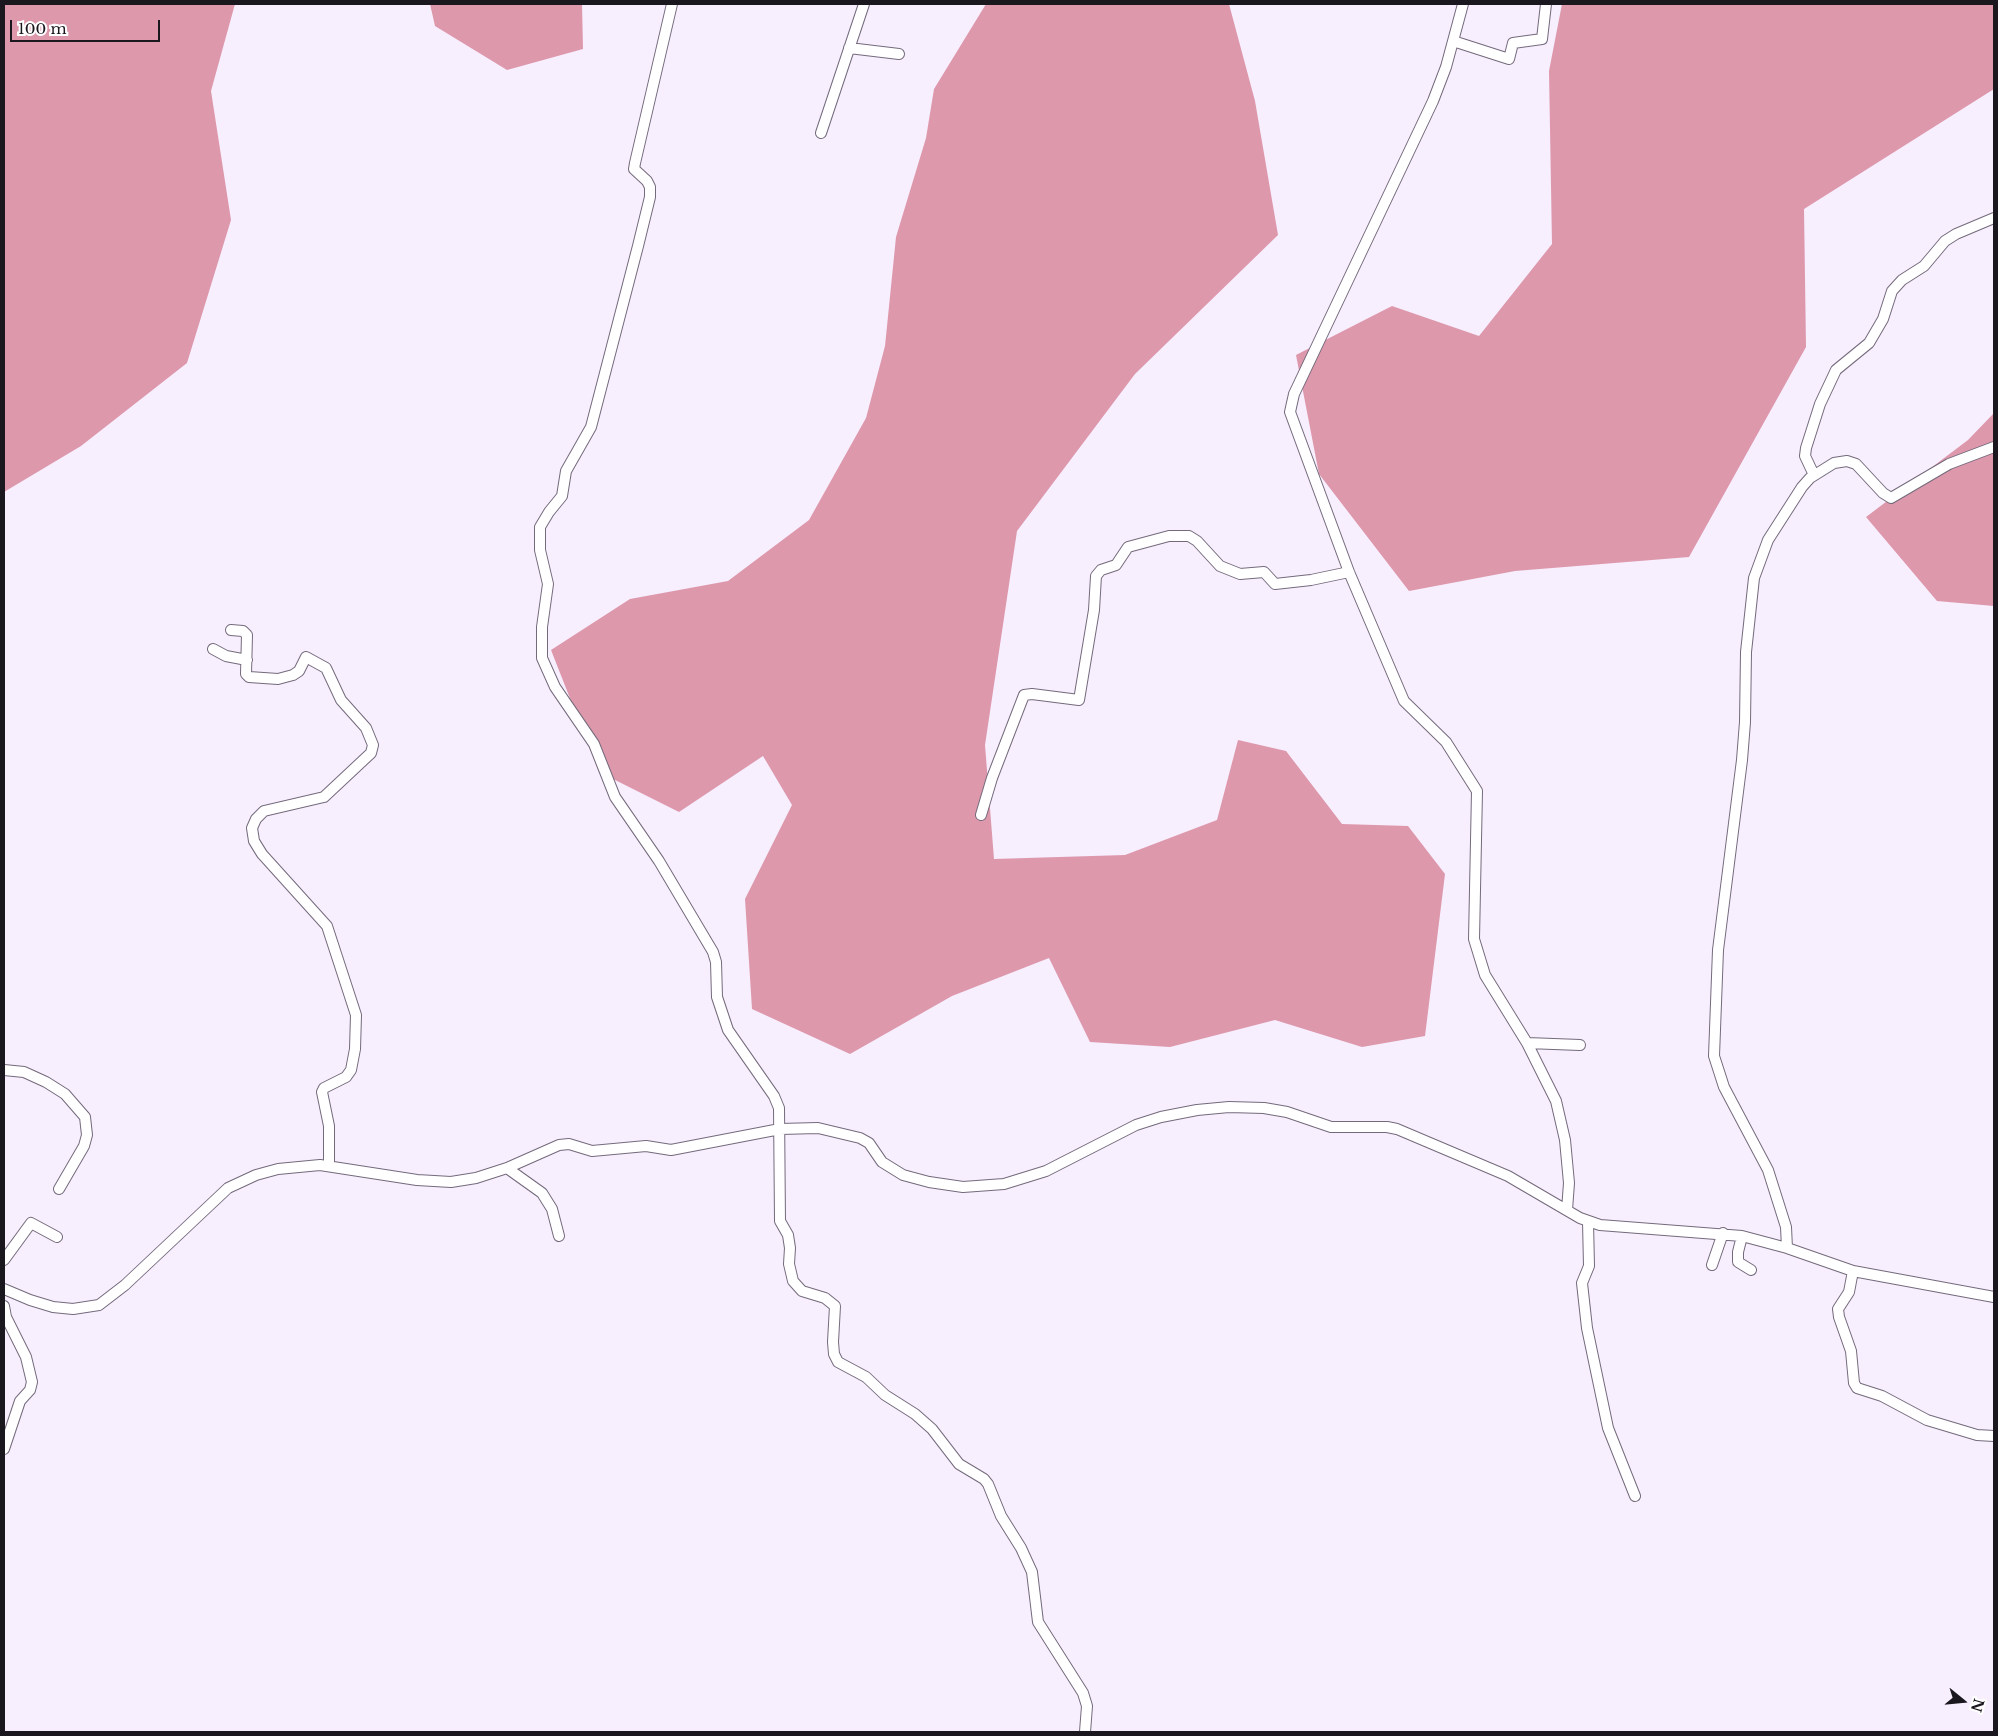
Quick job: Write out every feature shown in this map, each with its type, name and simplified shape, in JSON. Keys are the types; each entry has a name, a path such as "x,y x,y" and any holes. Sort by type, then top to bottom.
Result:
{"street":[{"path":"672,4 634,163 634,169 647,181 650,187 650,197 638,246 591,427 566,471 562,496 540,527 540,550 548,584 540,645 542,658 547,672 594,744 615,797 659,861 713,952 716,962 717,996 728,1030 774,1096 779,1108 780,1221 788,1235 790,1248 789,1264 793,1281 802,1291 824,1298 835,1306 833,1342 834,1354 838,1362 866,1377 891,1399 915,1414 932,1429 959,1464 984,1479 988,1484 1001,1516 1021,1548 1032,1572 1038,1622 1083,1693 1087,1706 1085,1732"},
{"path":"821,133 864,4"},
{"path":"1463,4 1433,101 1290,404 1290,412 1349,572 1404,701 1446,742 1477,790 1474,939 1485,975 1527,1043 1556,1101 1565,1140 1569,1183 1567,1210"},
{"path":"1453,41 1509,59 1512,43 1542,39 1546,4"},
{"path":"849,48 899,54"},
{"path":"1814,475 1805,456 1806,448 1820,404 1836,370 1869,343 1883,319 1892,291 1902,280 1924,266 1945,241 1956,234 1994,218"},
{"path":"1787,1248 1786,1227 1768,1170 1724,1087 1714,1056 1718,950 1744,741 1746,652 1752,589 1762,553 1768,540 1802,487 1814,475 1840,461 1853,462 1887,497 1891,498 1949,464 1994,448"},
{"path":"981,815 992,778 1024,695 1032,694 1079,700 1094,610 1096,576 1102,570 1116,565 1128,547 1169,536 1189,536 1197,540 1220,566 1240,574 1264,572 1275,584 1311,580 1349,572"},
{"path":"231,630 246,633 246,674 249,677 278,679 293,675 298,671 306,657 326,668 341,700 366,728 374,745 371,753 324,797 264,811 256,819 252,828 254,841 262,854 327,926 332,934 356,1015 355,1049 351,1070 346,1077 324,1088 322,1092 329,1126 329,1166"},
{"path":"213,649 221,655 246,660"},
{"path":"1527,1043 1580,1045"},
{"path":"4,1070 24,1072 46,1082 66,1094 85,1118 86,1135 84,1146 59,1190"},
{"path":"4,1296 4,1289 53,1307 73,1309 99,1305 124,1285 228,1188 256,1175 304,1165 329,1166 417,1180 451,1182 476,1178 507,1168 559,1145 569,1144 592,1151 646,1146 671,1150 780,1129 818,1128 860,1138 869,1143 882,1162 902,1175 929,1182 963,1187 1004,1184 1046,1171 1128,1129 1161,1117 1197,1110 1264,1108 1305,1117 1331,1127 1387,1126 1397,1129 1508,1176 1588,1222 1600,1225 1742,1236 1787,1248 1853,1271 1994,1297"},
{"path":"507,1168 542,1193 552,1209 559,1236"},
{"path":"1588,1222 1589,1266 1582,1283 1587,1328 1608,1428 1635,1496"},
{"path":"4,1260 31,1223 58,1237"},
{"path":"1712,1265 1722,1233"},
{"path":"1742,1236 1738,1252 1738,1262 1751,1270"},
{"path":"1853,1271 1849,1292 1838,1309 1851,1351 1854,1383 1857,1388 1882,1396 1927,1420 1977,1435 1994,1436"},
{"path":"4,1306 6,1317 26,1357 32,1382 30,1390 20,1401 4,1449"}],"shaded area":[{"path":"4,4 235,4 211,91 231,220 187,363 81,446 4,492"},
{"path":"430,4 582,4 583,49 507,70 435,26"},
{"path":"986,4 1229,4 1255,101 1278,235 1135,374 1017,531 985,745 994,859 1125,855 1217,820 1238,740 1286,751 1342,824 1408,826 1445,874 1425,1036 1362,1047 1275,1020 1170,1047 1090,1042 1049,958 952,996 850,1054 752,1009 745,899 792,805 763,756 679,812 599,772 551,650 630,599 728,581 809,520 866,418 885,346 896,237 926,138 934,89"},
{"path":"1562,4 1994,4 1994,89 1804,209 1806,347 1689,557 1515,571 1409,591 1319,474 1296,355 1392,306 1479,336 1552,244 1549,71"},
{"path":"1994,413 1994,606 1937,601 1866,517 1968,440"}]}
